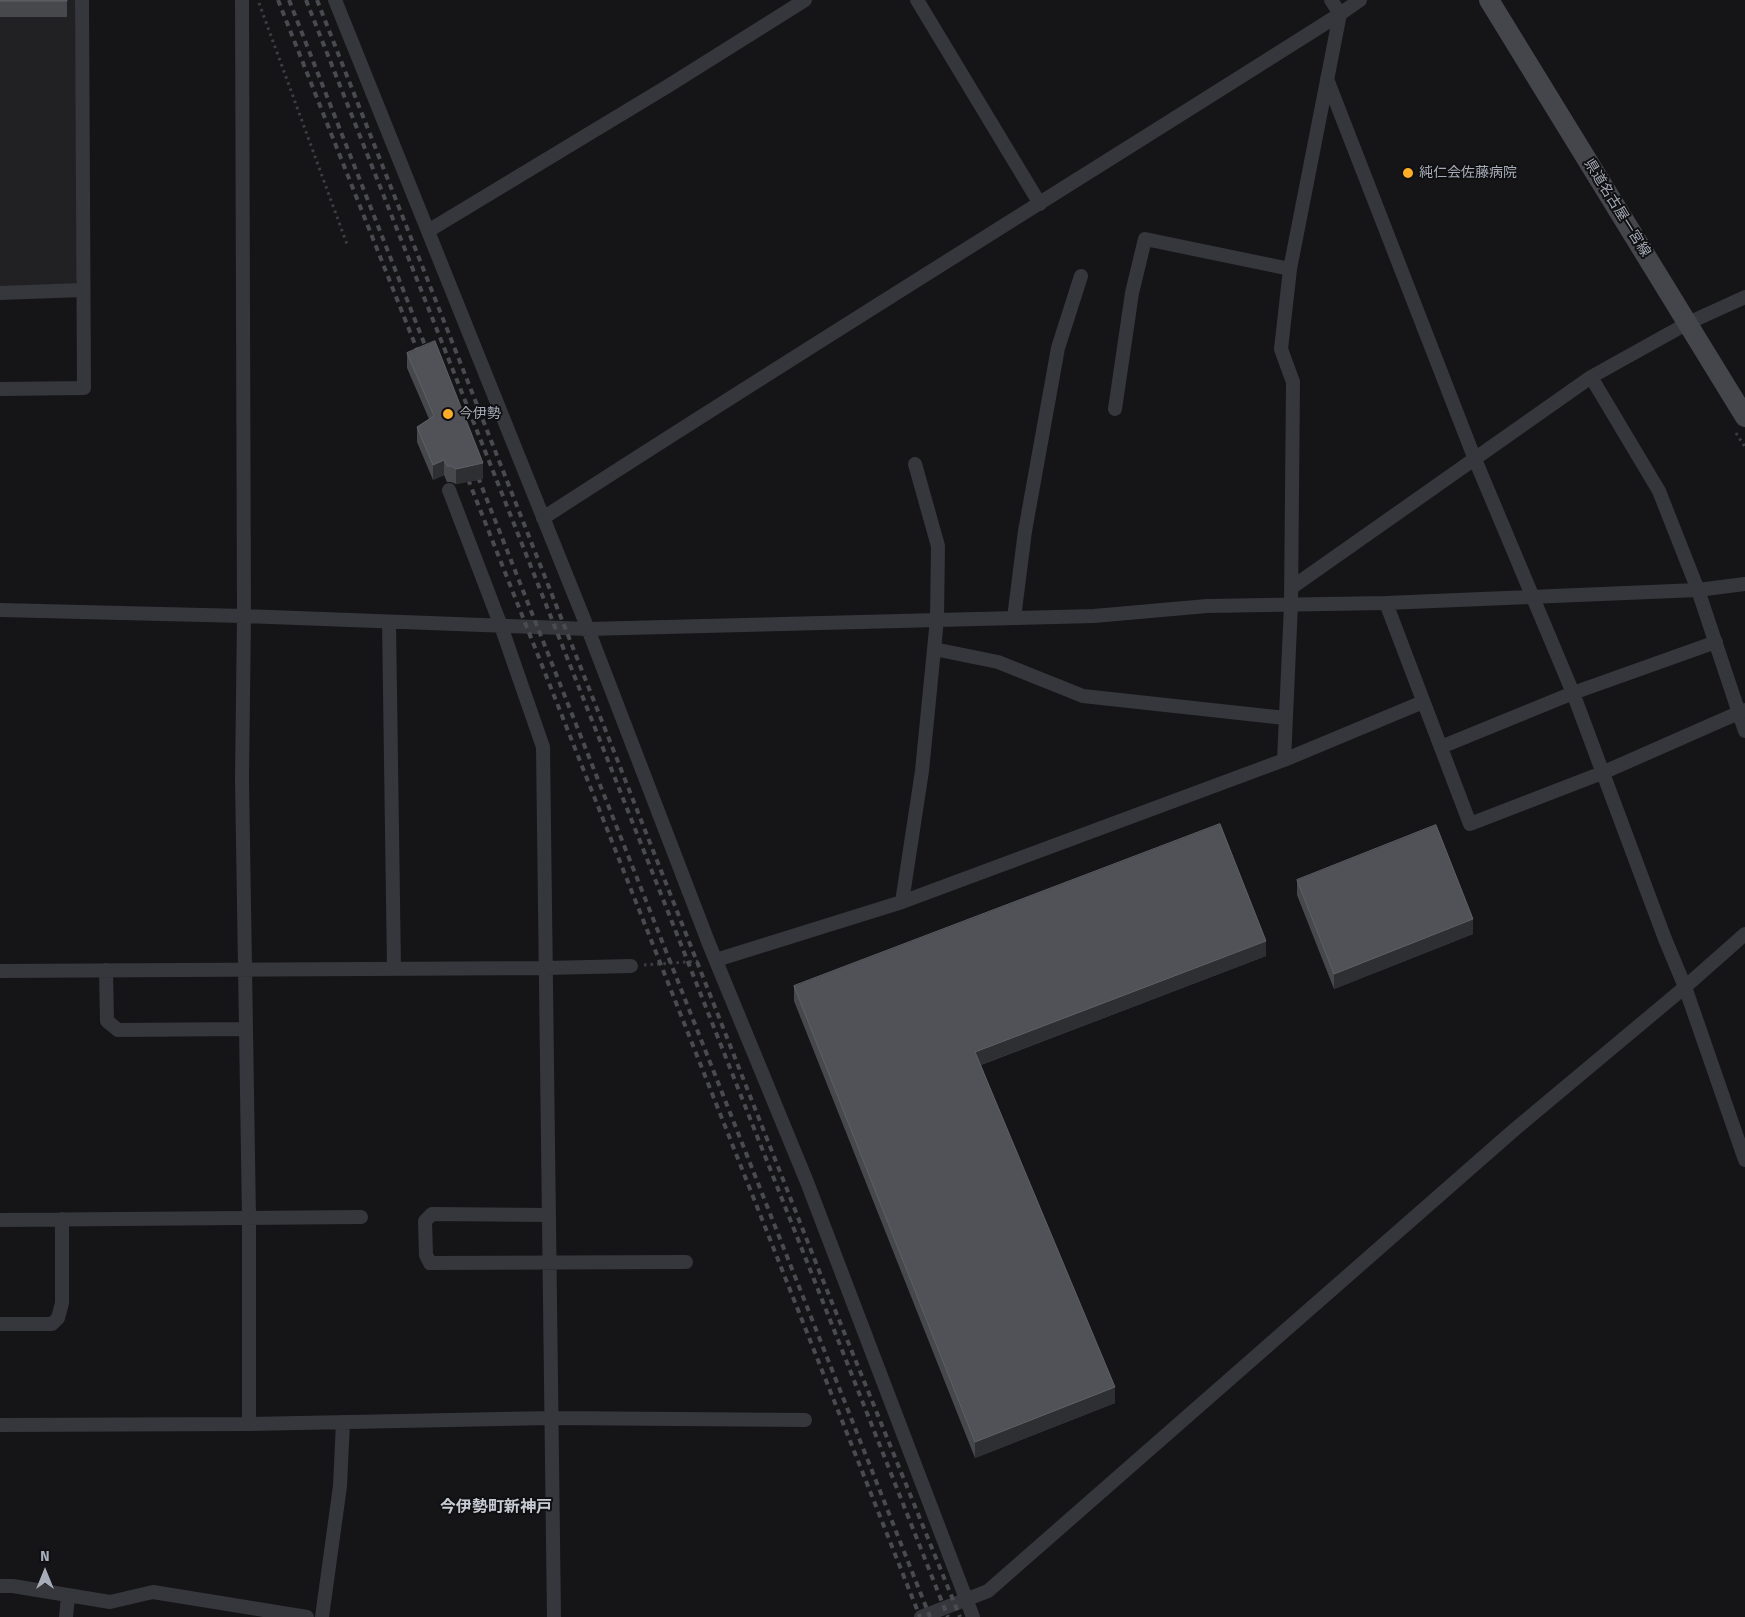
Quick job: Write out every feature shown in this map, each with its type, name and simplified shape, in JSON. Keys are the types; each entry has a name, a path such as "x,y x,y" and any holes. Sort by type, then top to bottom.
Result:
{"main road":[{"name":"県道名古屋一宮線","path":"1488,0 1745,417"}],"street":[{"path":"0,390 84,388 82,0"},
{"path":"242,0 244,616 242,779 249,1218 249,1424"},
{"path":"335,0 588,629 716,960 807,1182 973,1617"},
{"path":"428,231 668,86 805,0"},
{"path":"917,0 1040,204"},
{"path":"1284,760 1291,605 1293,382 1281,350 1290,269 1340,14 1331,0"},
{"path":"543,518 767,373 1040,204 1360,0"},
{"path":"1327,79 1474,457 1534,596 1573,693 1664,939 1685,987 1745,1160"},
{"path":"1115,409 1132,293 1145,239 1290,269"},
{"path":"1014,618 1025,531 1058,348 1081,276"},
{"path":"0,293 83,290"},
{"path":"1291,588 1474,457 1590,377 1688,323 1745,297"},
{"path":"1590,377 1659,491 1698,590 1742,712 1745,731"},
{"path":"902,902 922,771 937,619 938,546 915,464"},
{"path":"449,490 502,626 543,747 554,1617"},
{"path":"0,610 244,616 588,629 1094,616 1207,606 1386,603 1698,590 1745,584"},
{"path":"1386,603 1470,824 1602,773 1742,712"},
{"path":"389,622 394,969"},
{"path":"1441,747 1573,693 1716,642"},
{"path":"934,649 998,662 1082,696 1285,718"},
{"path":"716,960 902,902 1284,760 1423,702"},
{"path":"921,1617 988,1591 1514,1130 1685,987 1745,934"},
{"path":"0,971 631,966"},
{"path":"106,970 107,1021 118,1030 246,1029"},
{"path":"548,1215 432,1214 425,1221 426,1255 430,1263 686,1262"},
{"path":"0,1220 361,1217"},
{"path":"0,1324 52,1324 58,1318 62,1303 62,1219"},
{"path":"0,1425 249,1424 551,1418 805,1420"},
{"path":"322,1617 340,1486 343,1422"},
{"path":"0,1586 13,1586 110,1602 152,1592 277,1614 307,1617"},
{"path":"66,1617 68,1596"}],"path":[{"path":"258,0 348,247"},
{"path":"631,966 716,960"}],"shaded area":[{"path":"0,0 75,0 79,277 73,287 0,287"}],"building":[{"path":"67,0 67,1 0,1"},
{"path":"435,341 483,463 456,469 447,466 444,460 433,465 417,427 434,416 407,353"},
{"path":"1220,824 1266,941 975,1052 1115,1387 975,1442 794,986"},
{"path":"1436,825 1473,919 1334,974 1297,880"}],"railway":[{"path":"278,0 422,362"},
{"path":"289,0 430,358"},
{"path":"306,0 948,1617"},
{"path":"317,0 820,1273 960,1617"},
{"path":"474,467 930,1617"},
{"path":"464,469 920,1617"}],"place":[{"name":"純仁会佐藤病院","path":"1408,173"},
{"name":"今伊勢","path":"448,414"}],"district":[{"name":"今伊勢町新神戸","path":"496,1508"}]}
